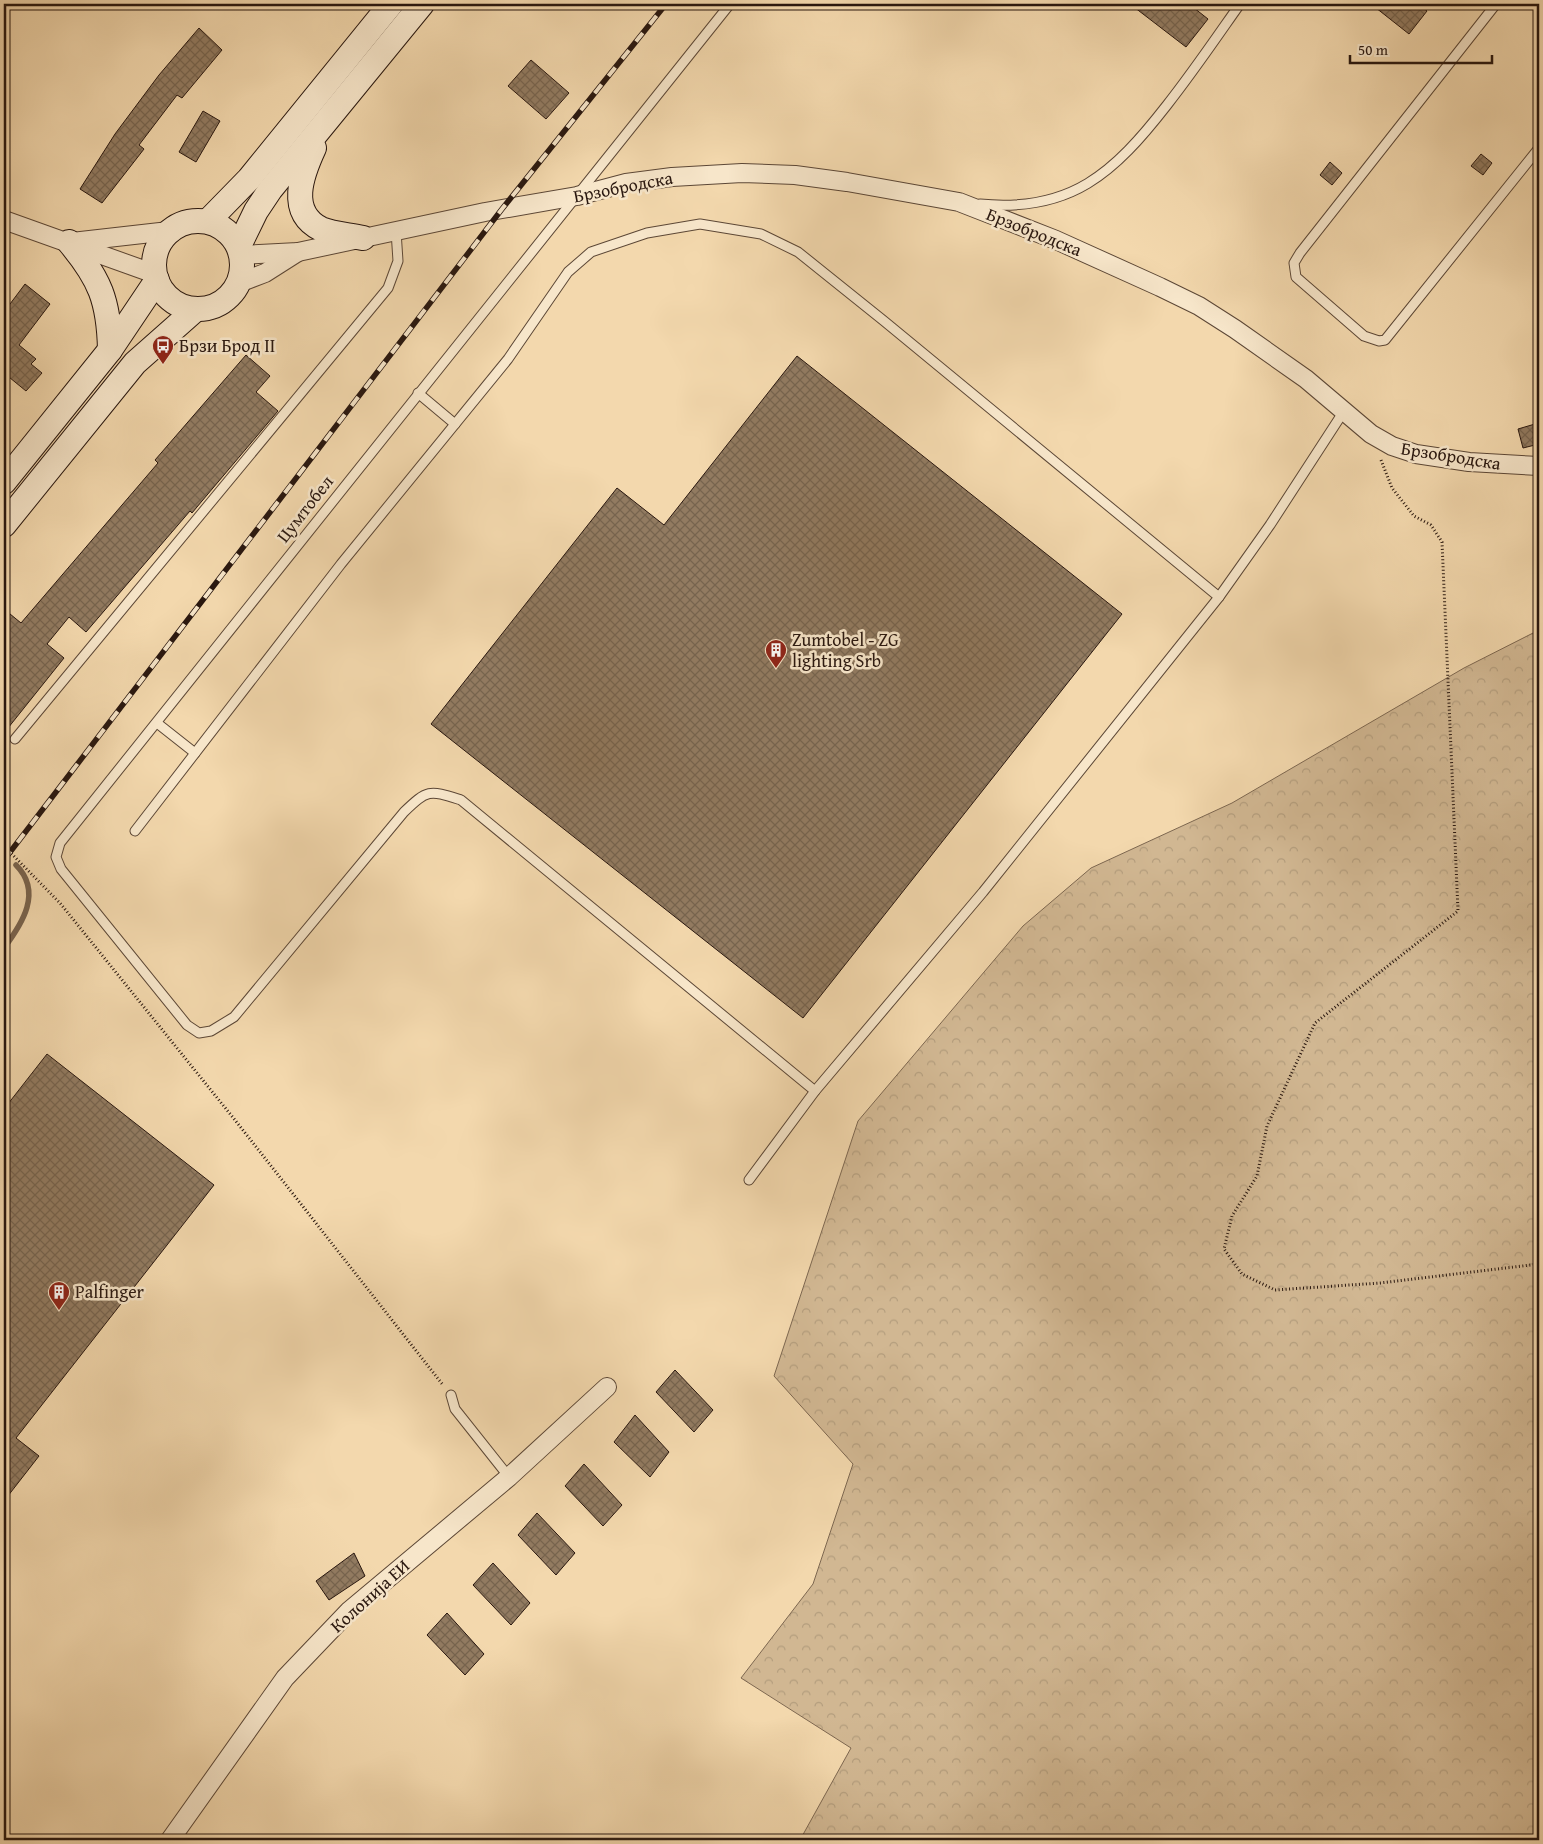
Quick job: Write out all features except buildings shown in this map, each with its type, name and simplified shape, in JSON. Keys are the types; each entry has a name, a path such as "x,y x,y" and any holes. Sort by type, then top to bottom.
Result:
{"main road":[{"path":"208,221 249,179 391,4"},
{"path":"240,251 226,230 208,221 183,223 169,232 158,246 154,265 161,290 172,300 186,308 212,307 226,300 239,282 240,251 256,211 270,190 422,4"},
{"path":"328,119 304,169 298,197 307,219 322,229 363,238"},
{"path":"69,242 87,264 101,289 109,317 110,350"},
{"path":"4,482 110,350 156,277"},
{"path":"4,525 135,363 196,309"}],"street":[{"name":"Брзобродска","path":"298,252 485,212 577,196 635,182 672,177 742,173 795,175 848,182 959,202 1056,240 1199,306 1306,379 1371,434 1392,446 1416,454 1535,467"},
{"path":"4,220 69,242 156,277"},
{"path":"69,242 169,232"},
{"path":"240,251 298,252"},
{"path":"239,282 266,273 298,252"},
{"name":"Колонија ЕИ","path":"170,1840 285,1678 349,1611 509,1477 607,1387"}],"lane":[{"name":"Цумтобел","path":"730,4 60,843 56,857 62,869 187,1025 199,1033 211,1031 234,1017 404,812 423,794 437,792 461,800 815,1091"},
{"path":"959,202 997,206 1035,204 1063,196 1089,184 1115,165 1137,143 1192,73 1240,4"},
{"path":"1496,4 1300,253 1294,263 1296,277 1364,336 1378,341 1385,340 1539,148"},
{"path":"135,831 341,564 508,359 568,272 591,252 647,233 700,224 761,234 806,258 1219,597"},
{"path":"15,739 388,288 398,261 396,231"},
{"path":"418,393 456,424"},
{"path":"749,1180 815,1091 983,892 1219,597 1270,525 1344,411"},
{"path":"156,723 195,753"},
{"path":"451,1395 455,1408 509,1477"}],"path":[{"path":"1371,434 1392,488 1414,516 1431,525 1442,542 1458,911 1315,1023 1267,1126 1257,1176 1232,1216 1224,1249 1242,1274 1275,1290 1380,1283 1539,1264"},
{"path":"4,846 60,903 235,1120 451,1395"}],"green space":[{"path":"1539,630 1539,1840 800,1840 851,1748 741,1678 813,1584 853,1464 774,1376 858,1121 1023,926 1091,868 1232,803 1464,668"}],"waterway":[{"path":"4,948 23,918 29,897 24,875 16,865"}],"railway":[{"path":"4,860 502,209 666,4"}],"place":[{"name":"Брзи Брод II","path":"163,365"},
{"name":"Zumtobel - ZG lighting Srb","path":"776,669"},
{"name":"Palfinger","path":"59,1311"}]}
